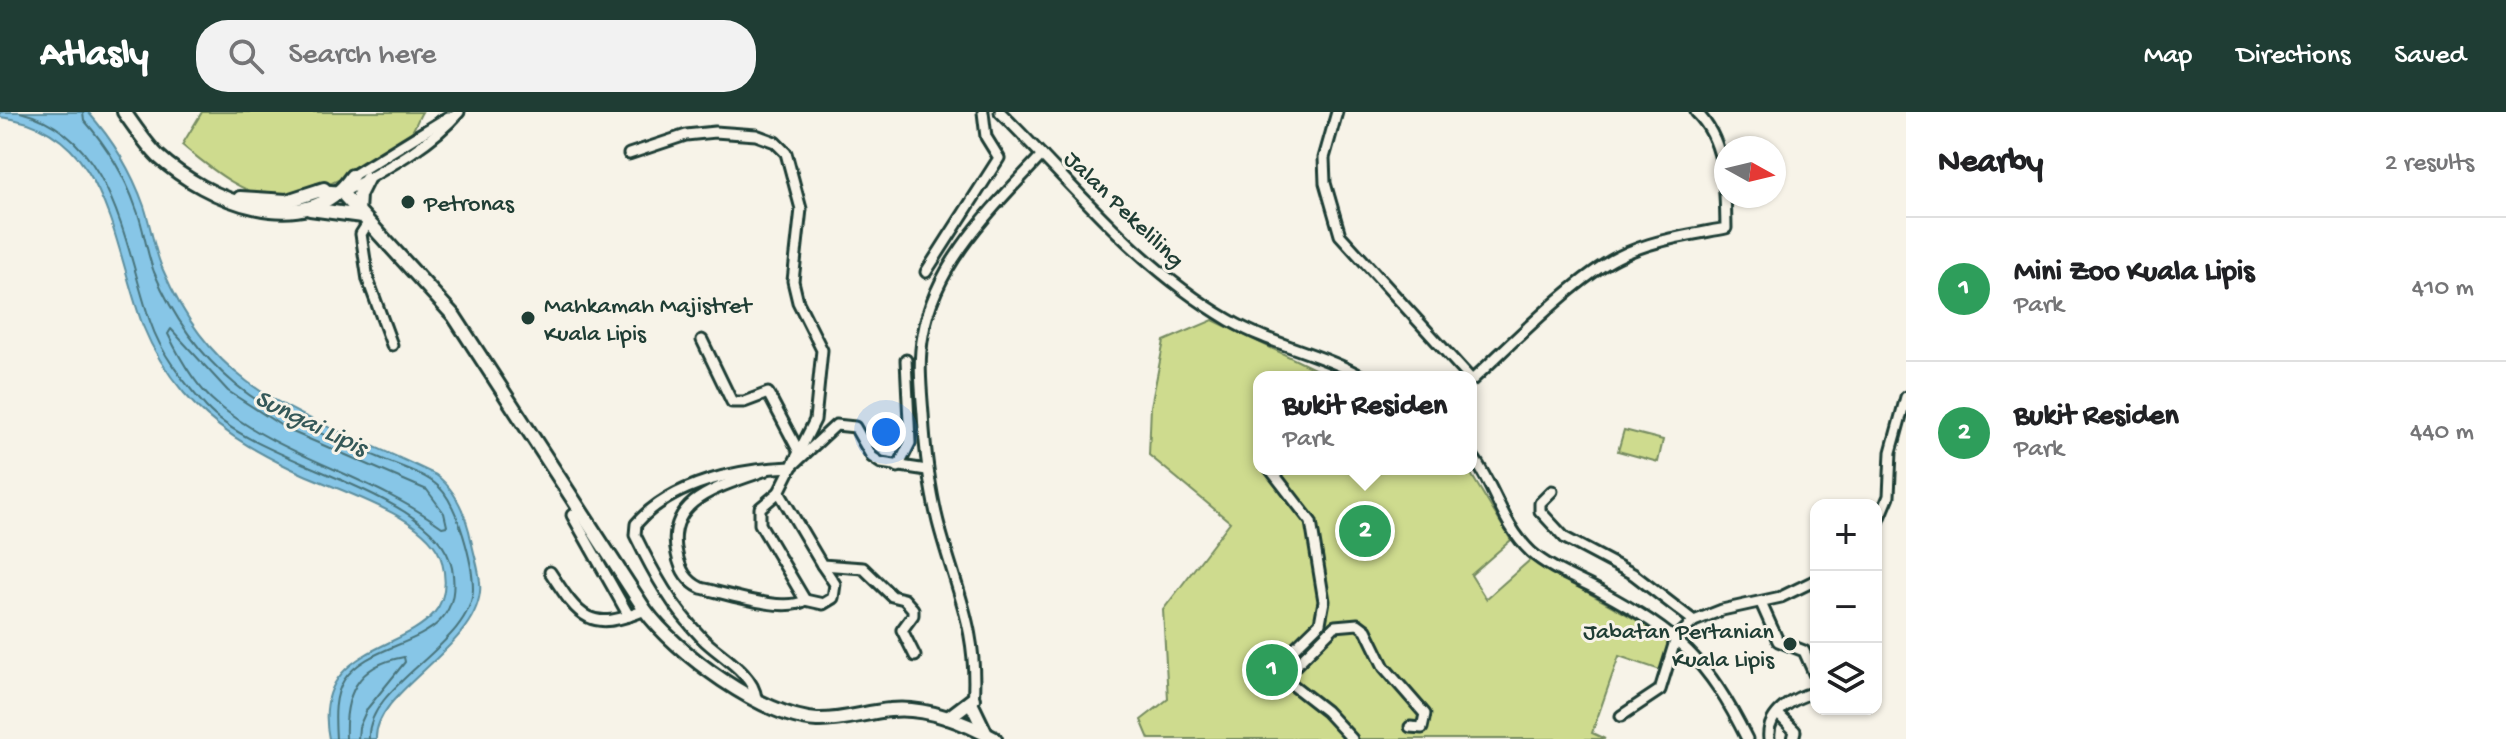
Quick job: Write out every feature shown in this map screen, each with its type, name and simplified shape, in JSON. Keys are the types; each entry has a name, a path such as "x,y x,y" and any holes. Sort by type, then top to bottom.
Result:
{"main road":[{"path":"124,112 157,154 186,176 244,207 325,209 363,217"},
{"path":"226,198 287,201 352,176"},
{"path":"290,210 342,193 352,176"},
{"path":"363,217 359,195 367,179"},
{"path":"319,191 342,193 454,316 645,610 681,648 756,698 814,720 902,710 948,718 991,737"},
{"path":"948,718 973,703 991,737"}],"street":[{"path":"926,272 999,158 986,137 983,112"},
{"name":"Jalan Pekeliling","path":"1000,112 1143,261 1212,310 1263,338 1348,371"},
{"path":"1337,112 1324,158 1325,183 1340,235 1463,371"},
{"path":"1477,375 1567,295 1616,257 1660,241 1726,228 1720,153 1711,131 1696,112"},
{"path":"352,176 456,114"},
{"path":"342,193 451,123 456,114"},
{"path":"629,154 686,135 715,132 756,135 775,142 786,153 801,209 793,281 798,302 822,350 815,420 779,492 760,508 760,524 805,600"},
{"path":"970,727 975,666 970,624 938,522 927,470 921,357 932,300 973,231 1042,155"},
{"path":"363,217 361,234 368,280 392,345"},
{"path":"702,340 732,402 744,402 768,393 799,452"},
{"path":"898,467 910,443 906,360"},
{"path":"1882,513 1889,496 1891,452 1906,397"},
{"path":"756,698 752,683 670,602 634,530 641,519 666,500 727,475 752,468 791,467 831,428 846,424 860,433 872,457 898,467 927,470"},
{"path":"1477,465 1504,514 1531,552 1639,613 1676,638 1713,675 1747,739"},
{"path":"772,468 710,492 691,503 676,521 678,560 686,578 701,588 781,606 796,605 805,600 823,604 833,598 835,584 779,492"},
{"path":"1275,475 1311,522 1324,601 1320,623 1275,667 1283,678 1326,711 1352,739"},
{"path":"1552,491 1540,503 1540,511 1557,532 1633,574 1694,621"},
{"path":"572,515 629,616"},
{"path":"822,565 863,568 892,596 904,599 914,612 903,626 902,635 915,656"},
{"path":"550,572 581,615 602,622 645,610"},
{"path":"1621,716 1660,690 1676,638 1694,621 1722,610 1781,597 1810,583"},
{"path":"1761,603 1778,641 1804,651 1810,664"},
{"path":"1283,678 1335,626 1358,624 1366,630 1384,667 1425,714 1422,728 1410,727"},
{"path":"1769,739 1770,724 1778,714 1796,697 1810,694"},
{"path":"1778,714 1795,731 1793,739"}],"green space":[{"path":"202,112 422,112 407,139 385,156 330,184 285,198 257,194 243,188 216,172 182,145"},
{"path":"1213,320 1319,371 1253,371 1253,475 1472,475 1511,540 1471,575 1486,599 1530,560 1647,626 1668,642 1663,671 1619,656 1592,733 1605,739 1149,739 1141,720 1168,699 1163,610 1230,522 1149,455 1151,406 1164,341"},
{"path":"1624,430 1663,440 1658,462 1618,451"}],"water":[{"name":"Sungai Lipis","path":"0,112 88,112 127,168 144,206 163,270 187,315 214,351 244,379 277,401 436,475 456,497 467,524 479,574 480,592 474,613 461,633 391,704 380,721 376,739 329,739 328,701 340,675 361,657 411,631 432,616 444,594 442,562 434,545 419,530 378,505 292,469 248,446 195,405 166,370 147,335 113,227 85,167 64,143 36,126 0,117"}],"place":[{"name":"Petronas","path":"408,202"},
{"name":"Mahkamah Majistret Kuala Lipis","path":"528,318"},
{"name":"Bukit Residen","path":"1365,531"},
{"name":"Jabatan Pertanian Kuala Lipis","path":"1790,644"},
{"name":"Mini Zoo Kuala Lipis","path":"1272,670"}]}
